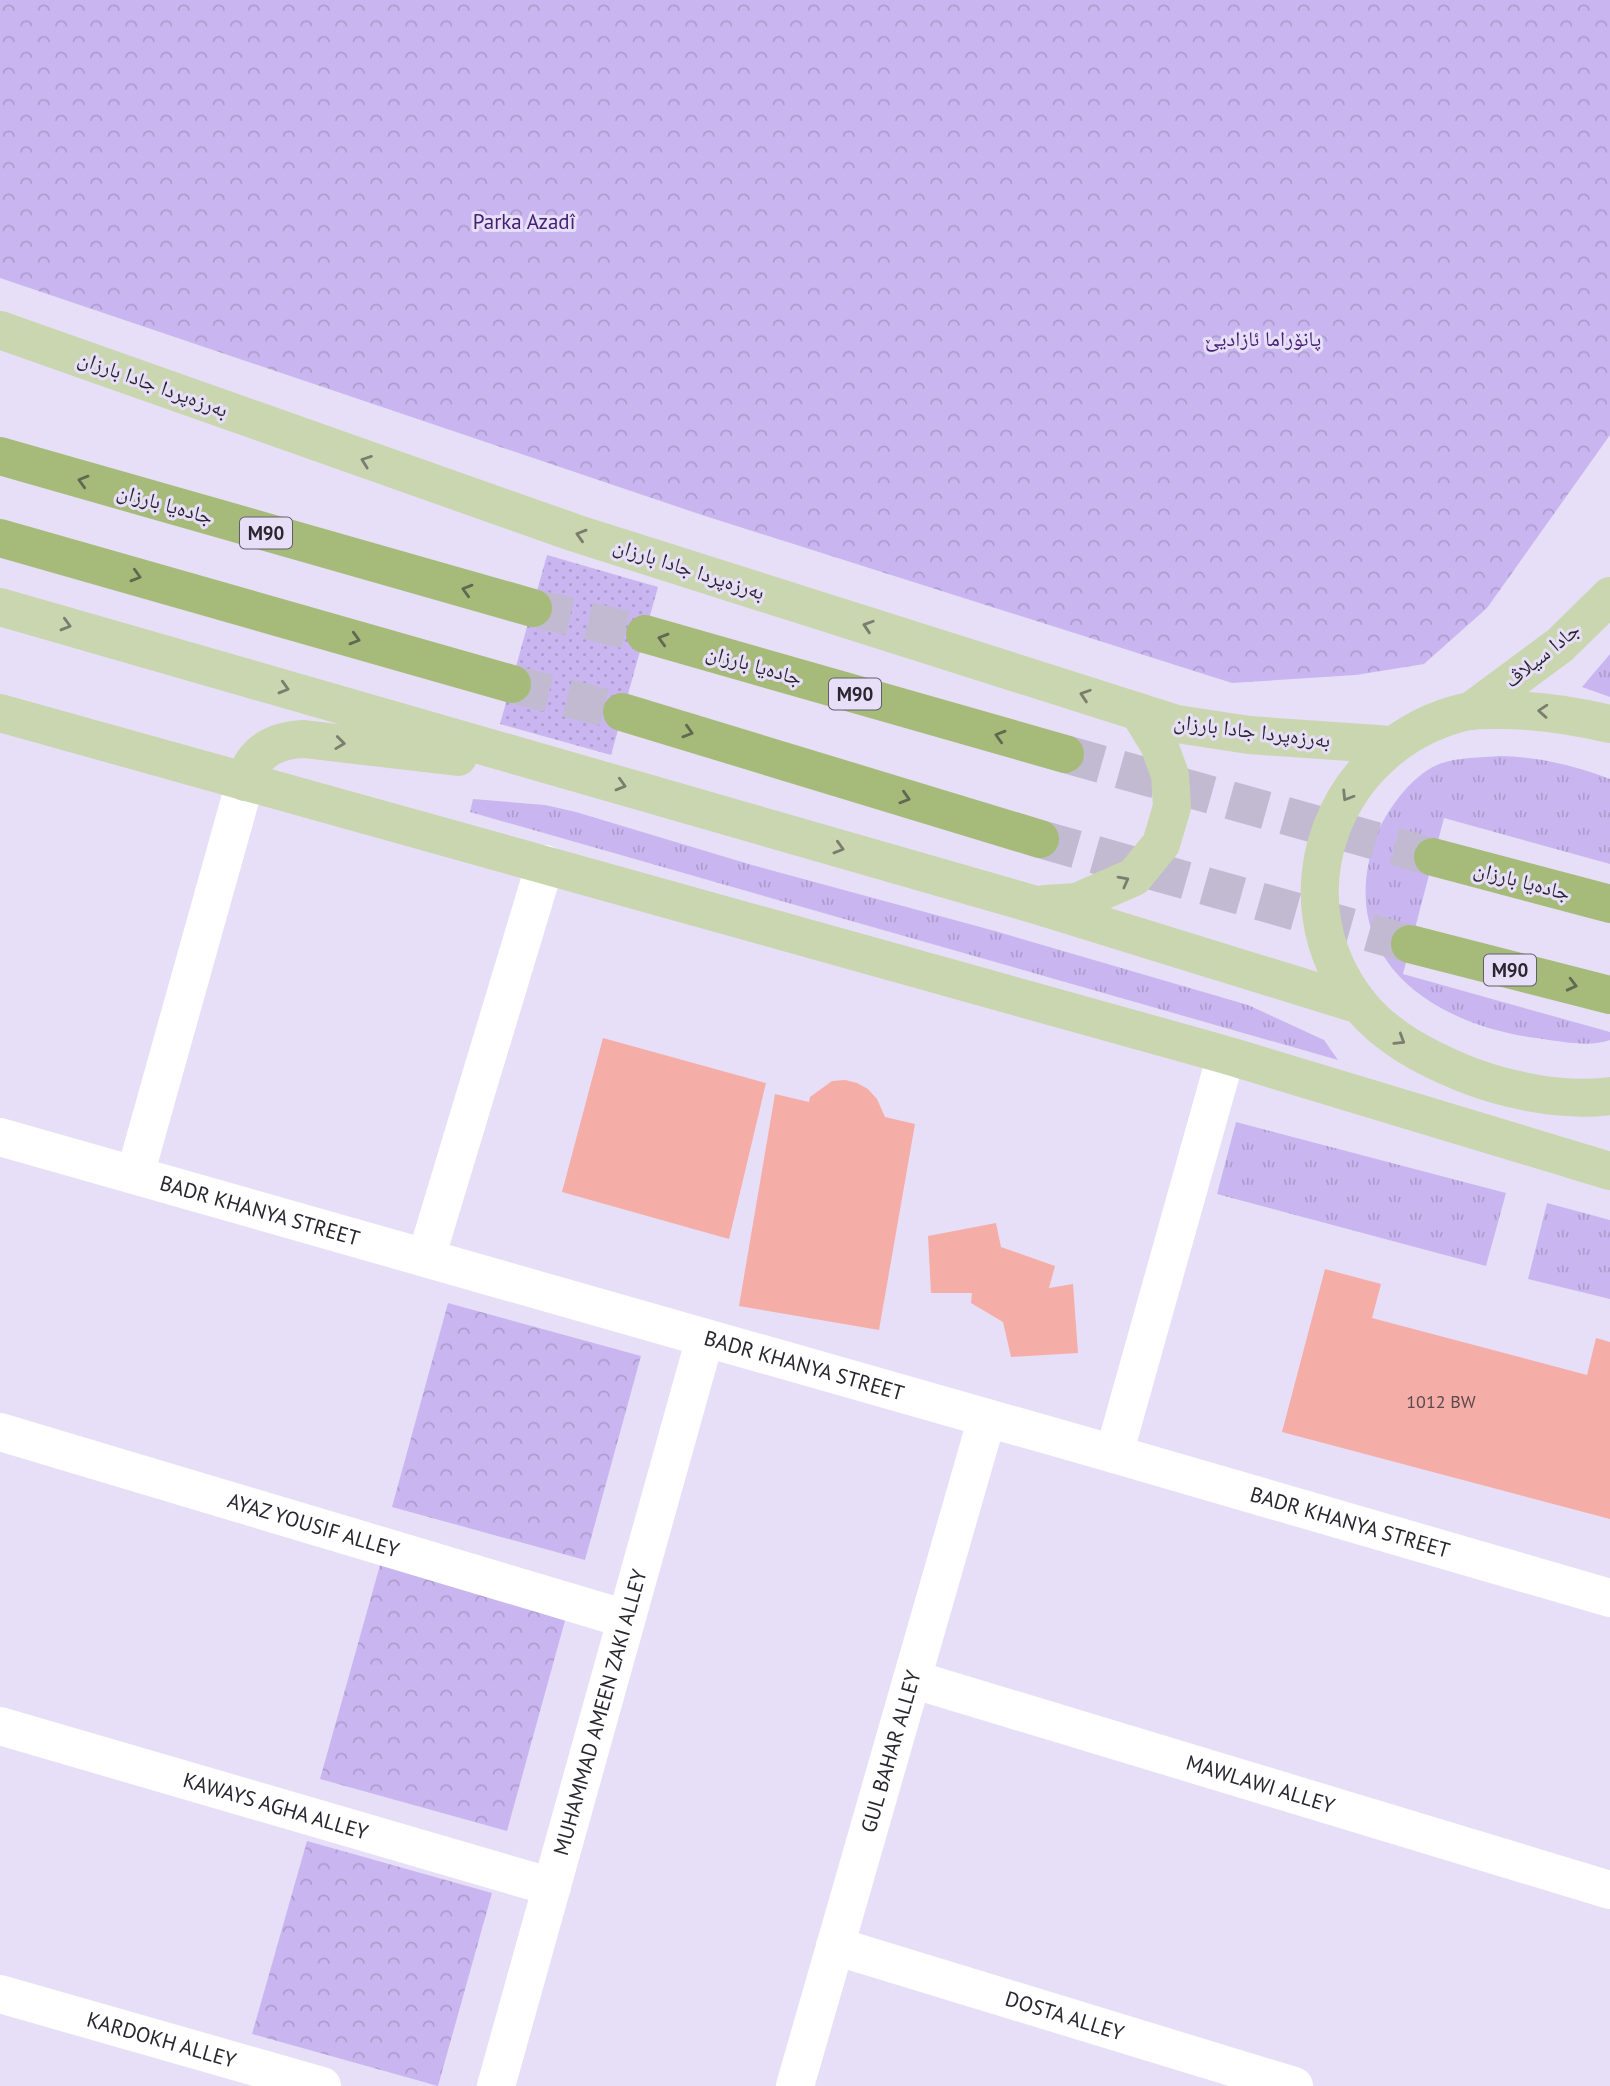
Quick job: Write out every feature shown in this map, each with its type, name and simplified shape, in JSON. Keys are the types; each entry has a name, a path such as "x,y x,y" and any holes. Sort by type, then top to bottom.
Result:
{"highway":[{"name":"جادەیا بارزان","path":"0,456 533,608"},
{"path":"0,537 512,684"},
{"name":"جادەیا بارزان","path":"645,634 1065,754"},
{"path":"622,712 1040,839"},
{"name":"جادەیا بارزان","path":"1433,857 1610,905"},
{"name":"M90","path":"1410,944 1610,995"}],"main road":[{"name":"بەرزەپردا جادا بارزان","path":"0,330 575,533 1177,724 1214,730 1392,745"},
{"name":"جادا سیلاڤ","path":"1471,711 1560,645 1610,596"},
{"path":"0,607 1036,905 1360,1005"},
{"path":"1610,724 1566,713 1518,709 1471,711 1429,723 1392,745 1365,769 1344,799 1329,832 1321,868 1320,904 1326,940 1340,974 1360,1005 1385,1031 1434,1061 1488,1083 1544,1095 1610,1096"},
{"path":"1036,905 1077,902 1134,877 1161,844 1172,807 1170,775 1158,745 1139,712"},
{"path":"0,713 153,756 252,769 545,864 1226,1055 1610,1171"},
{"path":"252,769 271,745 287,739 304,739 572,771"}],"street":[{"path":"135,1175 252,769"},
{"path":"426,1258 545,864"},
{"path":"1114,1454 1226,1055"},
{"name":"BADR KHANYA STREET","path":"0,1137 1610,1598"},
{"name":"MUHAMMAD AMEEN ZAKI ALLEY","path":"496,2086 705,1338"},
{"name":"GUL BAHAR ALLEY","path":"795,2086 987,1418"},
{"name":"AYAZ YOUSIF ALLEY","path":"0,1432 626,1619"},
{"name":"MAWLAWI ALLEY","path":"912,1679 1610,1890"},
{"name":"KAWAYS AGHA ALLEY","path":"0,1726 552,1886"},
{"name":"DOSTA ALLEY","path":"835,1947 1294,2086"},
{"name":"KARDOKH ALLEY","path":"0,1994 321,2086"}],"green space":[{"name":"پانۆراما ئازادیێ","path":"0,0 1610,0 1610,435 1487,608 1424,664 1356,675 1232,683 702,515 0,278"},
{"path":"547,555 658,587 611,755 500,724"},
{"path":"1610,654 1610,697 1582,687"},
{"path":"1500,756 1556,763 1610,779 1610,864 1444,818 1403,974 1610,1032 1610,1040 1583,1044 1536,1038 1497,1030 1460,1018 1427,1000 1400,977 1380,950 1368,917 1366,880 1376,837 1386,817 1400,796 1427,770 1444,762"},
{"path":"473,799 545,805 576,812 752,865 995,931 1248,1005 1324,1040 1338,1060 470,812"},
{"path":"1236,1122 1506,1193 1486,1266 1217,1194"},
{"path":"1547,1203 1610,1220 1610,1299 1528,1279"},
{"path":"448,1303 641,1356 585,1560 392,1507"},
{"path":"380,1565 566,1617 507,1831 320,1779"},
{"path":"307,1841 492,1893 438,2086 252,2034"}],"building":[{"path":"603,1038 766,1083 729,1239 562,1192"},
{"path":"845,1080 868,1089 877,1099 885,1117 915,1124 879,1330 739,1306 775,1094 809,1102 810,1097 832,1081"},
{"path":"996,1223 1001,1247 1055,1266 1049,1288 1073,1284 1078,1353 1011,1357 1003,1322 971,1303 972,1293 931,1293 928,1236"},
{"path":"1325,1269 1381,1284 1372,1318 1587,1375 1596,1338 1610,1342 1610,1519 1282,1432"}],"tunnel":[{"path":"533,608 645,634"},
{"path":"512,684 622,712"},
{"path":"1065,754 1433,857"},
{"path":"1040,839 1410,944"}],"park label":[{"name":"Parka Azadî","path":"524,222"}]}
